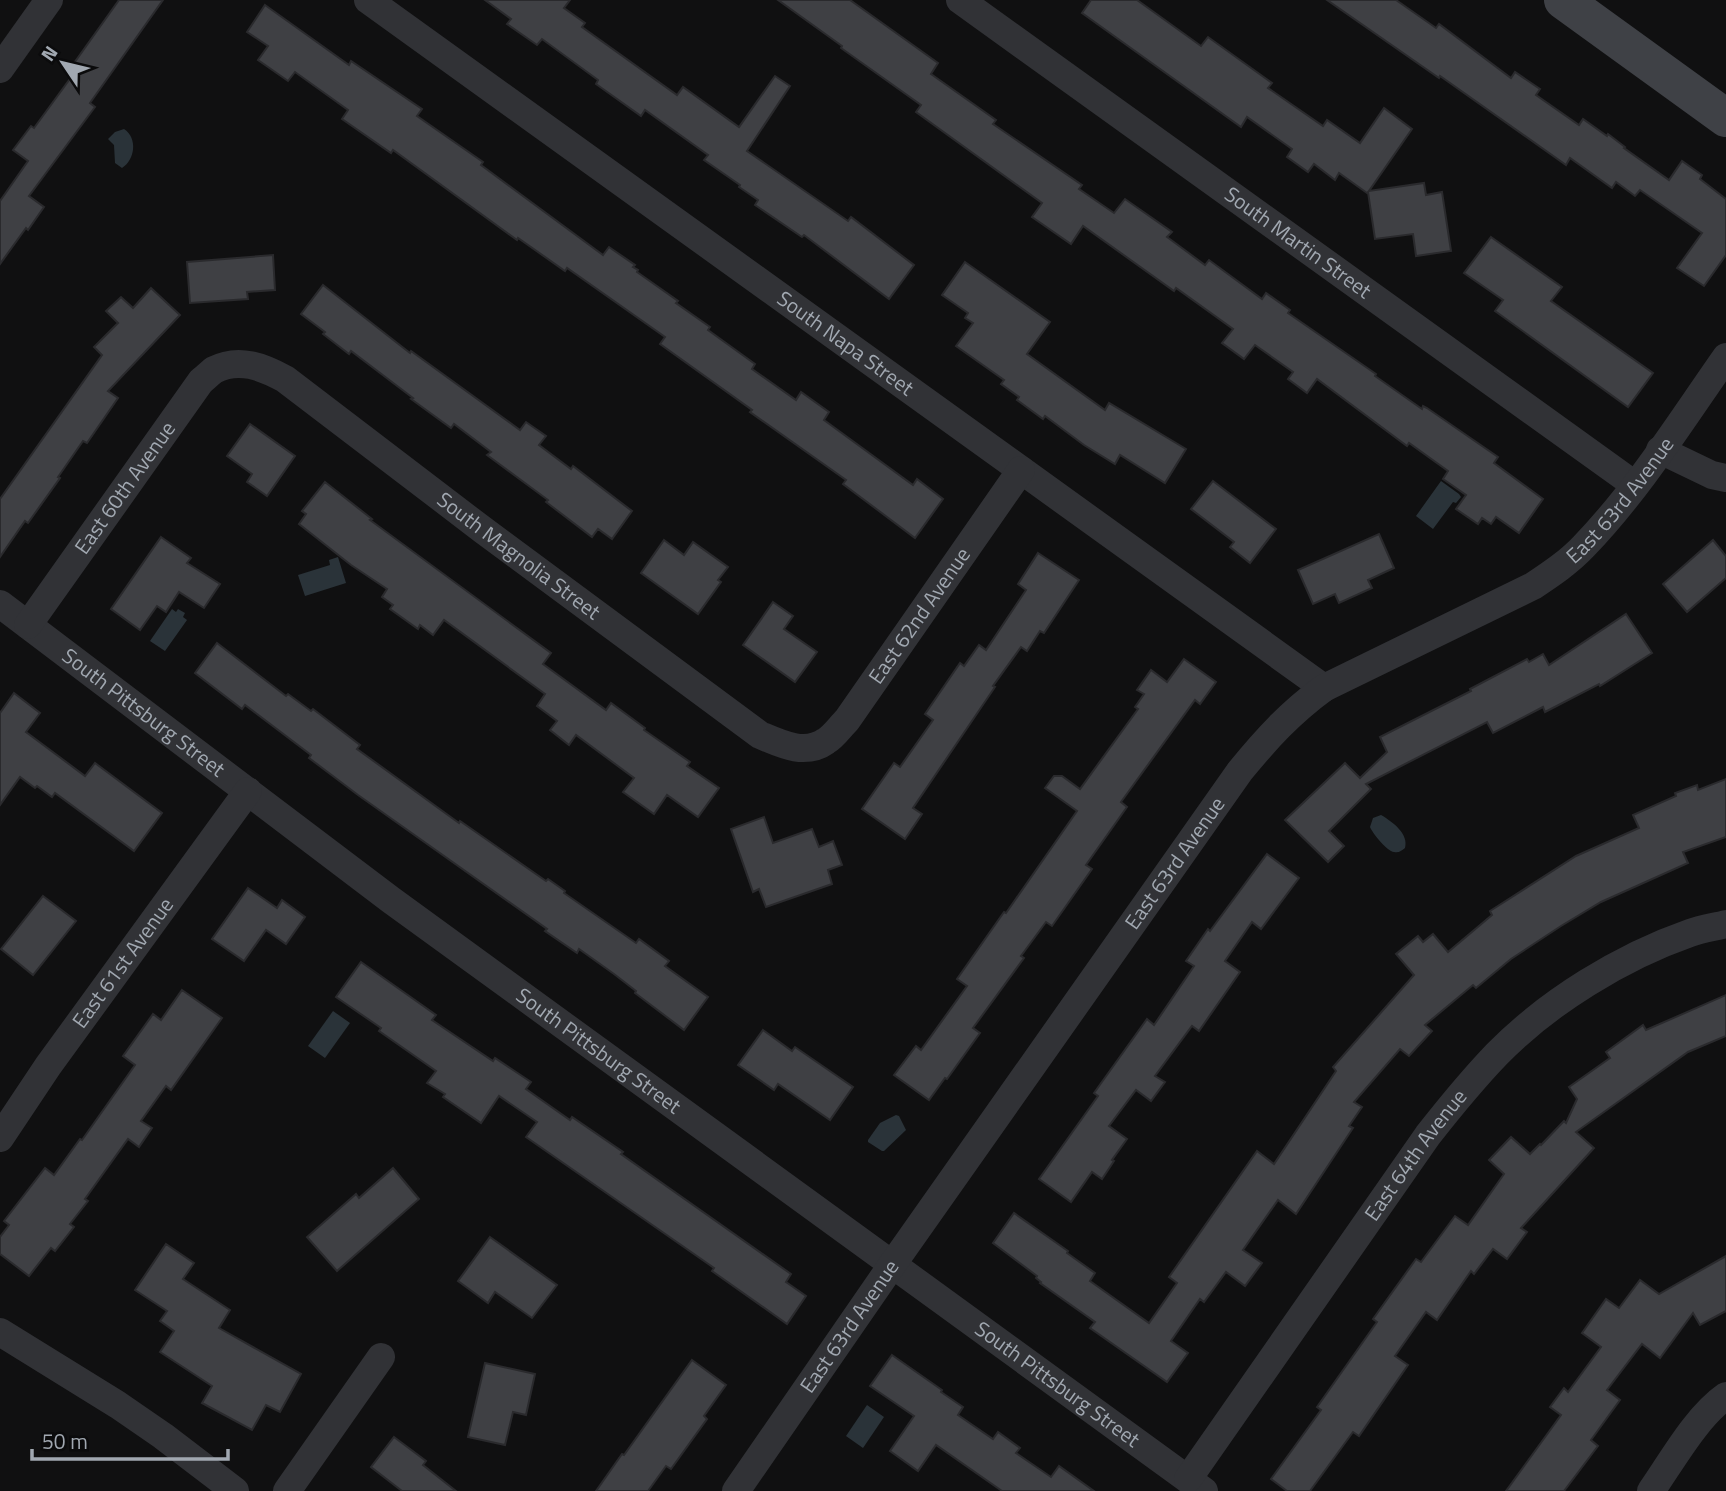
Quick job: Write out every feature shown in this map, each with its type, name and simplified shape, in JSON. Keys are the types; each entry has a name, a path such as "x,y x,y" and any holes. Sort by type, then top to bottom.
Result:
{"street":[{"path":"0,69 49,0"},
{"name":"South Napa Street","path":"368,0 1324,688"},
{"name":"South Martin Street","path":"960,0 1635,485"},
{"path":"1563,0 1726,118"},
{"name":"East 63rd Avenue","path":"736,1491 1240,771 1280,724 1324,688 1533,586 1561,567 1583,547 1635,485 1726,357"},
{"name":"East 60th Avenue","path":"28,625 201,381 215,370 234,364"},
{"name":"South Magnolia Street","path":"234,364 252,364 285,379 760,735 785,746 806,749"},
{"path":"1660,450 1712,475 1726,478"},
{"name":"East 62nd Avenue","path":"806,749 826,741 847,720 1021,470"},
{"name":"South Pittsburg Street","path":"0,604 391,900 1196,1485"},
{"name":"East 61st Avenue","path":"0,1138 48,1066 248,791"},
{"name":"East 64th Avenue","path":"1196,1485 1428,1135 1499,1052 1547,1010 1593,980 1639,955 1691,933 1726,924"},
{"path":"0,1332 118,1405 235,1491"},
{"path":"286,1491 381,1357"},
{"path":"1651,1491 1690,1434 1718,1401 1726,1396"}],"shaded area":[{"path":"124,129 131,138 133,149 130,160 122,168 115,163 114,145 108,139 115,132"},
{"path":"1441,481 1461,497 1456,503 1453,502 1433,529 1416,516"},
{"path":"338,557 346,583 305,596 298,575 330,565 329,560"},
{"path":"172,609 185,613 183,617 187,620 165,651 150,641"},
{"path":"1381,815 1395,825 1405,838 1405,848 1400,852 1388,849 1370,827 1373,818"},
{"path":"333,1011 350,1023 325,1058 308,1046"},
{"path":"896,1115 906,1130 884,1151 868,1142 880,1123"},
{"path":"867,1405 884,1417 863,1448 846,1436"}],"building":[{"path":"119,0 163,0 90,103 95,107 29,196 44,207 0,264 0,201 28,161 13,150 31,126 34,128 72,76 67,73"},
{"path":"485,0 570,0 564,8 585,23 582,27 677,95 683,87 739,127 775,76 790,86 747,151 848,221 851,217 914,265 889,299 804,235 802,237 755,205 758,200 704,160 708,155 645,110 641,116 596,84 598,80 542,39 537,45 507,24 511,19"},
{"path":"778,0 850,0 938,63 931,74 996,120 993,124 1082,185 1079,189 1114,213 1125,199 1172,232 1167,237 1205,265 1209,260 1262,299 1266,293 1290,310 1288,313 1376,374 1375,376 1498,457 1494,463 1543,499 1519,533 1496,517 1491,524 1482,518 1478,524 1456,509 1466,495 1443,479 1448,471 1409,443 1407,446 1317,379 1307,393 1288,379 1293,372 1255,345 1244,359 1222,343 1233,329 1083,226 1071,244 1032,217 1042,203 916,112 921,105"},
{"path":"1091,0 1137,0 1201,46 1208,37 1272,83 1268,88 1323,126 1327,120 1360,143 1384,108 1412,129 1369,191 1424,183 1426,195 1442,192 1451,251 1416,256 1413,234 1375,239 1368,192 1339,173 1335,180 1314,164 1308,172 1287,157 1292,149 1247,117 1241,127 1082,13"},
{"path":"1327,0 1396,0 1436,28 1439,24 1511,78 1515,72 1540,89 1536,95 1579,125 1583,119 1607,136 1608,134 1669,180 1682,161 1702,175 1700,179 1726,199 1726,255 1704,286 1677,268 1702,233 1640,190 1635,196 1616,182 1612,188 1570,158 1566,165"},
{"path":"265,5 349,65 351,61 422,109 417,116 483,162 481,165 603,255 609,247 635,265 633,267 637,272 678,301 676,303 710,327 708,330 755,364 752,369 796,400 801,392 829,412 824,420 913,485 917,479 943,499 915,538 843,484 846,480 660,344 665,337 567,268 565,271 518,238 517,240 393,150 391,153 342,119 348,110 295,72 288,81 258,60 268,46 247,32"},
{"path":"1491,237 1562,287 1551,301 1653,373 1628,407 1495,311 1503,300 1464,273"},
{"path":"273,255 275,290 247,292 248,299 190,303 187,262"},
{"path":"965,262 1050,322 1027,354 1105,410 1109,403 1186,449 1165,483 1120,455 1115,464 1045,416 1043,419 1001,384 1004,380 956,346 973,323 965,318 968,313 942,295"},
{"path":"323,285 410,353 411,351 520,430 526,422 546,436 539,445 571,469 573,466 632,511 612,539 598,529 592,537 487,455 491,452 454,424 451,428 351,351 349,354 323,334 325,332 301,314"},
{"path":"151,288 180,315 108,391 118,398 87,443 83,441 28,523 25,521 0,557 0,499 102,355 94,347 118,323 106,311 121,297 133,308"},
{"path":"250,424 295,456 267,496 247,482 252,474 227,456"},
{"path":"1213,481 1276,529 1250,563 1230,547 1234,542 1191,509"},
{"path":"325,482 372,519 370,520 551,653 543,664 606,710 611,703 690,762 687,766 719,788 698,817 667,795 654,814 623,792 634,778 576,735 569,745 550,730 557,721 537,706 545,694 444,620 433,635 420,625 418,629 390,609 393,605 382,597 387,589 299,524 306,514 302,511"},
{"path":"1379,534 1394,568 1368,580 1372,588 1339,603 1335,594 1313,604 1298,570"},
{"path":"161,537 191,558 187,563 220,584 204,608 179,592 166,612 157,606 140,630 111,609"},
{"path":"664,540 684,555 693,542 728,567 718,580 721,582 698,614 641,573"},
{"path":"1713,540 1726,556 1726,578 1687,612 1663,584"},
{"path":"1038,553 1079,580 1044,633 1040,631 1027,651 1021,647 993,686 995,687 913,808 922,814 905,839 862,809 894,763 900,767 933,720 925,714 960,663 964,666 979,645 986,650 1026,590 1018,584"},
{"path":"773,602 793,616 784,629 817,652 795,682 743,645"},
{"path":"1626,614 1652,653 1600,686 1599,684 1545,712 1543,707 1493,733 1487,722 1366,784 1371,789 1329,831 1344,846 1328,862 1285,820 1345,763 1360,778 1387,752 1380,737 1527,659 1529,662 1543,654 1549,665"},
{"path":"217,643 286,696 288,694 311,711 313,709 360,745 357,749 459,823 460,821 546,881 548,879 636,943 639,939 669,961 665,966 708,997 684,1030 614,974 579,949 577,953 545,931 547,929 358,795 245,705 242,709 195,673"},
{"path":"1184,659 1216,682 1200,704 1195,700 1121,802 1127,807 1086,865 1092,869 1052,926 1046,922 1021,956 1024,958 973,1028 980,1033 929,1100 894,1075 916,1046 921,1050 967,986 957,979 1077,811 1045,788 1054,776 1062,776 1080,789 1138,709 1135,707 1144,694 1137,690 1151,670 1167,682"},
{"path":"14,693 40,713 26,732 85,776 95,763 162,813 134,851 55,793 52,797 20,777 0,805 0,713"},
{"path":"1726,779 1726,837 1683,852 1688,863 1601,902 1561,926 1511,959 1476,988 1473,985 1425,1025 1432,1031 1409,1056 1400,1049 1354,1102 1362,1107 1349,1126 1353,1128 1296,1214 1278,1200 1243,1250 1262,1263 1245,1286 1226,1272 1204,1302 1200,1299 1171,1341 1188,1353 1167,1382 1090,1328 1095,1322 1040,1283 1037,1276 993,1243 1014,1213 1095,1273 1090,1281 1149,1323 1177,1283 1169,1277 1257,1151 1274,1164 1336,1071 1333,1067 1414,975 1396,954 1418,936 1423,942 1433,934 1448,952 1492,915 1490,911 1576,856 1639,828 1633,815 1676,796 1675,793 1697,785 1698,790"},
{"path":"764,817 773,843 812,829 819,847 833,841 842,865 828,870 832,884 766,907 759,889 753,892 731,829"},
{"path":"1267,854 1299,878 1261,929 1252,922 1225,961 1240,972 1199,1031 1192,1026 1155,1076 1165,1082 1151,1101 1136,1090 1109,1126 1127,1139 1102,1179 1092,1172 1071,1202 1039,1179 1098,1096 1094,1093 1147,1019 1154,1025 1194,966 1186,961"},
{"path":"248,888 277,908 282,900 305,917 286,944 266,930 244,961 212,939"},
{"path":"43,896 76,921 33,975 1,949"},
{"path":"361,962 436,1015 432,1020 493,1061 495,1058 531,1082 526,1089 623,1152 621,1154 791,1274 786,1282 806,1296 787,1324 712,1271 714,1268 526,1137 537,1122 499,1096 481,1123 443,1097 445,1094 427,1083 436,1071 336,997"},
{"path":"182,990 222,1018 171,1090 166,1086 141,1121 152,1128 139,1147 128,1139 85,1199 88,1201 70,1224 74,1227 55,1251 51,1248 29,1276 0,1254 0,1237 9,1225 4,1221 45,1168 54,1175 80,1139 82,1140 135,1065 123,1056 153,1014 161,1020"},
{"path":"1726,995 1726,1036 1688,1052 1576,1132 1594,1148 1521,1228 1527,1232 1507,1259 1493,1249 1474,1274 1471,1271 1437,1320 1426,1312 1395,1356 1408,1365 1359,1436 1353,1432 1310,1491 1287,1491 1271,1479 1321,1410 1317,1407 1377,1322 1373,1319 1416,1259 1421,1262 1455,1216 1468,1225 1504,1174 1489,1160 1511,1137 1530,1154 1541,1145 1564,1121 1566,1123 1577,1099 1569,1087 1610,1058 1606,1052 1643,1025 1646,1030"},
{"path":"763,1030 792,1051 795,1047 853,1087 830,1120 778,1084 774,1090 738,1065"},
{"path":"393,1168 419,1199 337,1271 307,1237 356,1194 359,1198"},
{"path":"490,1237 557,1285 532,1318 495,1292 488,1303 458,1281"},
{"path":"166,1244 194,1263 183,1279 230,1310 219,1328 301,1374 280,1412 266,1405 252,1430 202,1403 212,1386 160,1352 174,1331 160,1321 167,1311 135,1290"},
{"path":"1726,1256 1726,1311 1700,1325 1693,1313 1660,1358 1642,1344 1607,1390 1620,1400 1591,1440 1598,1446 1564,1491 1506,1491 1561,1415 1550,1407 1564,1388 1568,1392 1601,1347 1582,1333 1606,1299 1619,1308 1640,1280 1659,1294"},
{"path":"892,1355 963,1407 958,1415 993,1439 998,1432 1020,1448 1016,1453 1051,1477 1059,1466 1094,1491 1002,1491 936,1445 918,1471 890,1451 914,1416 870,1386"},
{"path":"692,1360 726,1385 704,1416 707,1419 671,1469 666,1466 648,1491 596,1491 622,1454 624,1455"},
{"path":"485,1363 535,1374 526,1415 513,1412 505,1445 468,1437"},
{"path":"394,1437 426,1461 423,1465 456,1491 402,1491 371,1467"}]}
